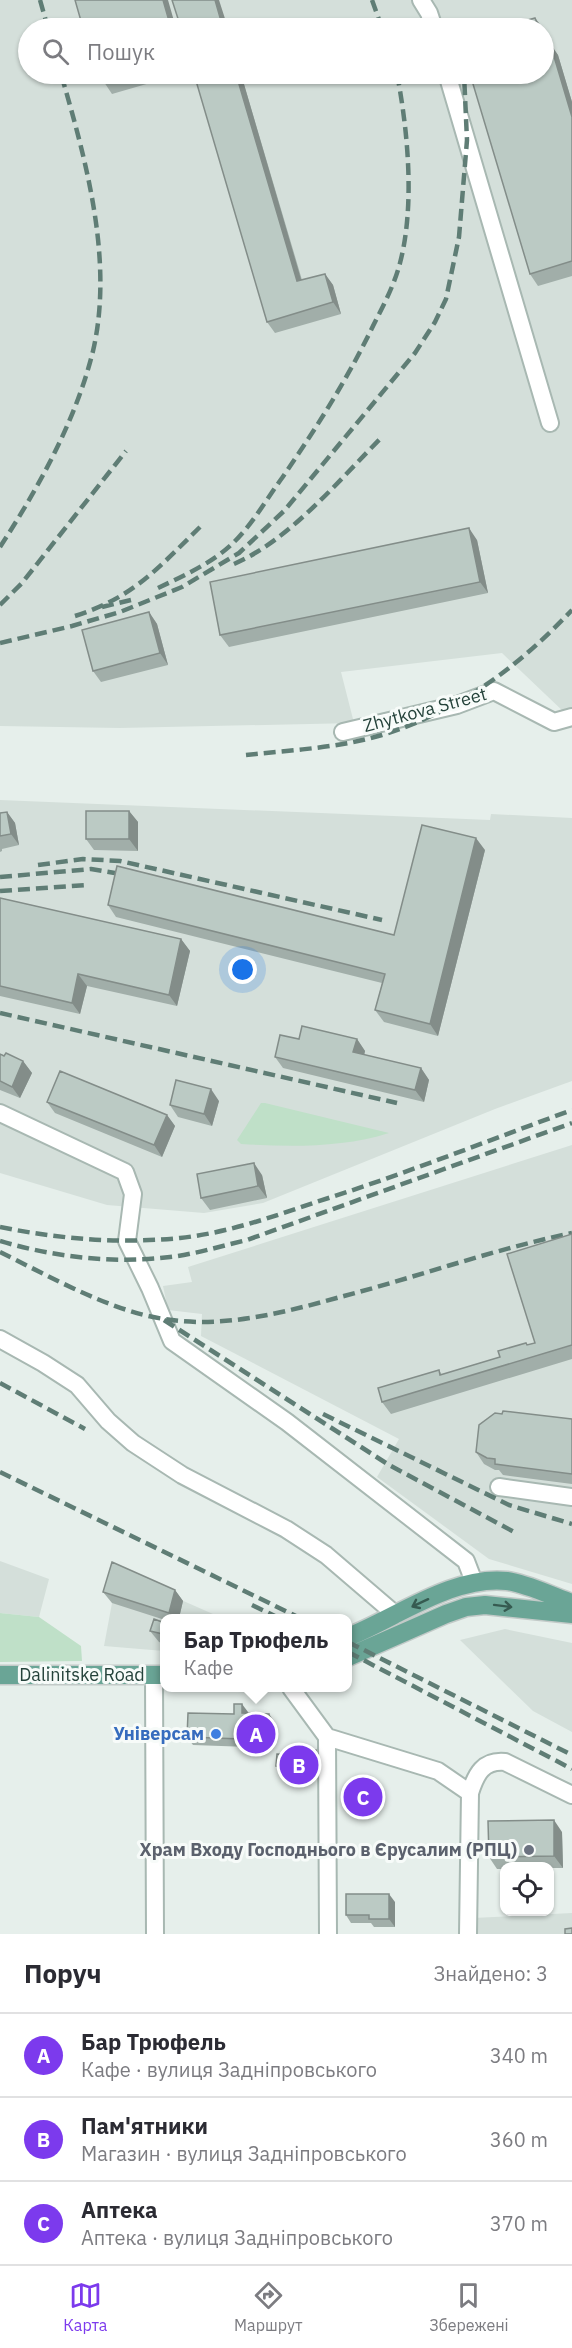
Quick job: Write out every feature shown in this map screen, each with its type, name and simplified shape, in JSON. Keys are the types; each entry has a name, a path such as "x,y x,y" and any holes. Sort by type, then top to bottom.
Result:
{"main road":[{"path":"352,1635 451,1590 474,1582 509,1581 572,1603"},
{"path":"352,1656 446,1614 485,1605 572,1614"},
{"name":"Dalinitske Road","path":"0,1675 159,1675"}],"street":[{"path":"421,0 431,18"},
{"path":"450,84 550,423"},
{"name":"Zhytkova Street","path":"343,732 457,705 494,691 554,722 572,717"},
{"path":"0,1113 125,1172 133,1194 127,1241 172,1341 287,1422 466,1561 474,1582"},
{"path":"0,1339 44,1363 77,1385 108,1422 133,1443 182,1475 286,1529 326,1555 396,1615"},
{"path":"499,1488 572,1497"},
{"path":"155,1934 159,1675"},
{"path":"294,1692 327,1737 328,1934"},
{"path":"327,1737 438,1771 470,1793"},
{"path":"468,1934 470,1793 479,1771 495,1761 505,1762 572,1795"}],"shaded area":[{"path":"0,0 572,0 572,711 566,714 502,653 341,672 354,723 120,728 0,726"},
{"path":"0,800 490,820 491,814 572,818 572,1081 495,1109 263,1203 204,1213 107,1205 0,1173"},
{"path":"572,1145 572,1584 489,1559 377,1477 399,1439 201,1336 202,1314 168,1310 163,1286 192,1282 188,1267"},
{"path":"0,1561 49,1579 39,1617 0,1613"},
{"path":"120,1573 213,1614 160,1614 160,1651 104,1646"},
{"path":"505,1629 572,1643 572,1732 533,1711 460,1640"},
{"path":"572,1913 572,1934 474,1934 473,1918 554,1916 554,1914"}],"green space":[{"path":"261,1103 389,1133 334,1144 278,1146 241,1144 237,1140"},
{"path":"0,1613 39,1617 81,1646 82,1661 0,1662"}],"building":[{"path":"75,0 163,0 168,18 80,18"},
{"path":"172,0 215,0 220,18 178,18"},
{"path":"554,56 572,117 572,261 530,274 473,84 554,84"},
{"path":"197,84 239,84 297,281 325,274 333,302 267,322"},
{"path":"469,528 480,582 220,635 210,582"},
{"path":"149,612 160,653 93,671 82,630"},
{"path":"86,811 129,811 129,839 86,839"},
{"path":"7,812 11,834 0,836 0,813"},
{"path":"422,825 476,838 430,1024 375,1010 385,974 108,905 117,866 394,935"},
{"path":"0,898 181,939 169,995 78,974 72,1003 0,986"},
{"path":"302,1026 357,1039 353,1052 421,1068 415,1090 275,1057 280,1035 299,1039"},
{"path":"6,1053 23,1061 12,1087 0,1081 0,1054 4,1056"},
{"path":"60,1071 167,1115 154,1145 47,1102"},
{"path":"176,1080 211,1089 204,1114 170,1105"},
{"path":"254,1163 258,1186 201,1198 197,1174"},
{"path":"572,1234 572,1345 382,1402 378,1388 439,1370 440,1375 500,1357 498,1351 526,1343 527,1345 535,1343 507,1254"},
{"path":"503,1411 572,1419 572,1474 495,1464 495,1459 487,1458 476,1452 479,1425 495,1413 502,1414"},
{"path":"112,1562 175,1590 169,1613 103,1592"},
{"path":"154,1619 160,1621 160,1633 150,1631"},
{"path":"234,1704 242,1704 242,1713 269,1714 268,1740 187,1737 188,1713 234,1714"},
{"path":"303,1750 316,1750 316,1768 276,1766 277,1754 303,1755"},
{"path":"372,1784 372,1803 349,1804 348,1785"},
{"path":"554,1820 554,1856 489,1857 488,1821"},
{"path":"346,1894 389,1894 389,1919 369,1919 369,1915 346,1915"},
{"path":"572,1928 572,1934 565,1934 565,1929"}],"railway":[{"path":"40,0 45,18"},
{"path":"372,0 378,18"},
{"path":"0,547 29,501 66,428 86,377 99,317 99,246 94,211 80,141 64,84"},
{"path":"158,588 216,557 246,529 330,404 388,296 398,271 405,241 409,193 407,144 399,84"},
{"path":"0,643 120,612 182,587 239,553 284,511 415,353 435,322 446,299 459,237 467,140 464,84"},
{"path":"234,564 275,540 295,524 383,436"},
{"path":"0,605 22,583 126,451"},
{"path":"75,616 129,591 157,569 200,527"},
{"path":"102,607 131,600"},
{"path":"246,755 349,743 382,735 436,714 508,669 572,610"},
{"path":"38,865 83,859 120,861 382,920"},
{"path":"0,877 91,869 132,876"},
{"path":"0,891 87,885"},
{"path":"0,1013 397,1103"},
{"path":"0,1227 45,1235 112,1240 157,1240 198,1236 266,1219 380,1181 572,1110"},
{"path":"0,1241 84,1258 127,1260 189,1254 247,1240 572,1123"},
{"path":"0,1252 122,1309 164,1319 209,1322 255,1317 300,1308 572,1233"},
{"path":"164,1320 389,1465 516,1533"},
{"path":"0,1383 85,1429"},
{"path":"323,1414 509,1505 572,1524"},
{"path":"0,1472 292,1614"},
{"path":"252,1605 271,1614"},
{"path":"352,1644 572,1755"},
{"path":"352,1654 572,1769"}],"place":[{"name":"Універсам","path":"216,1734"},
{"name":"Бар Трюфель","path":"256,1734"},
{"name":"Пам'ятники","path":"299,1765"},
{"name":"Аптека","path":"363,1797"},
{"name":"Храм Входу Господнього в Єрусалим (РПЦ)","path":"529,1850"}]}
